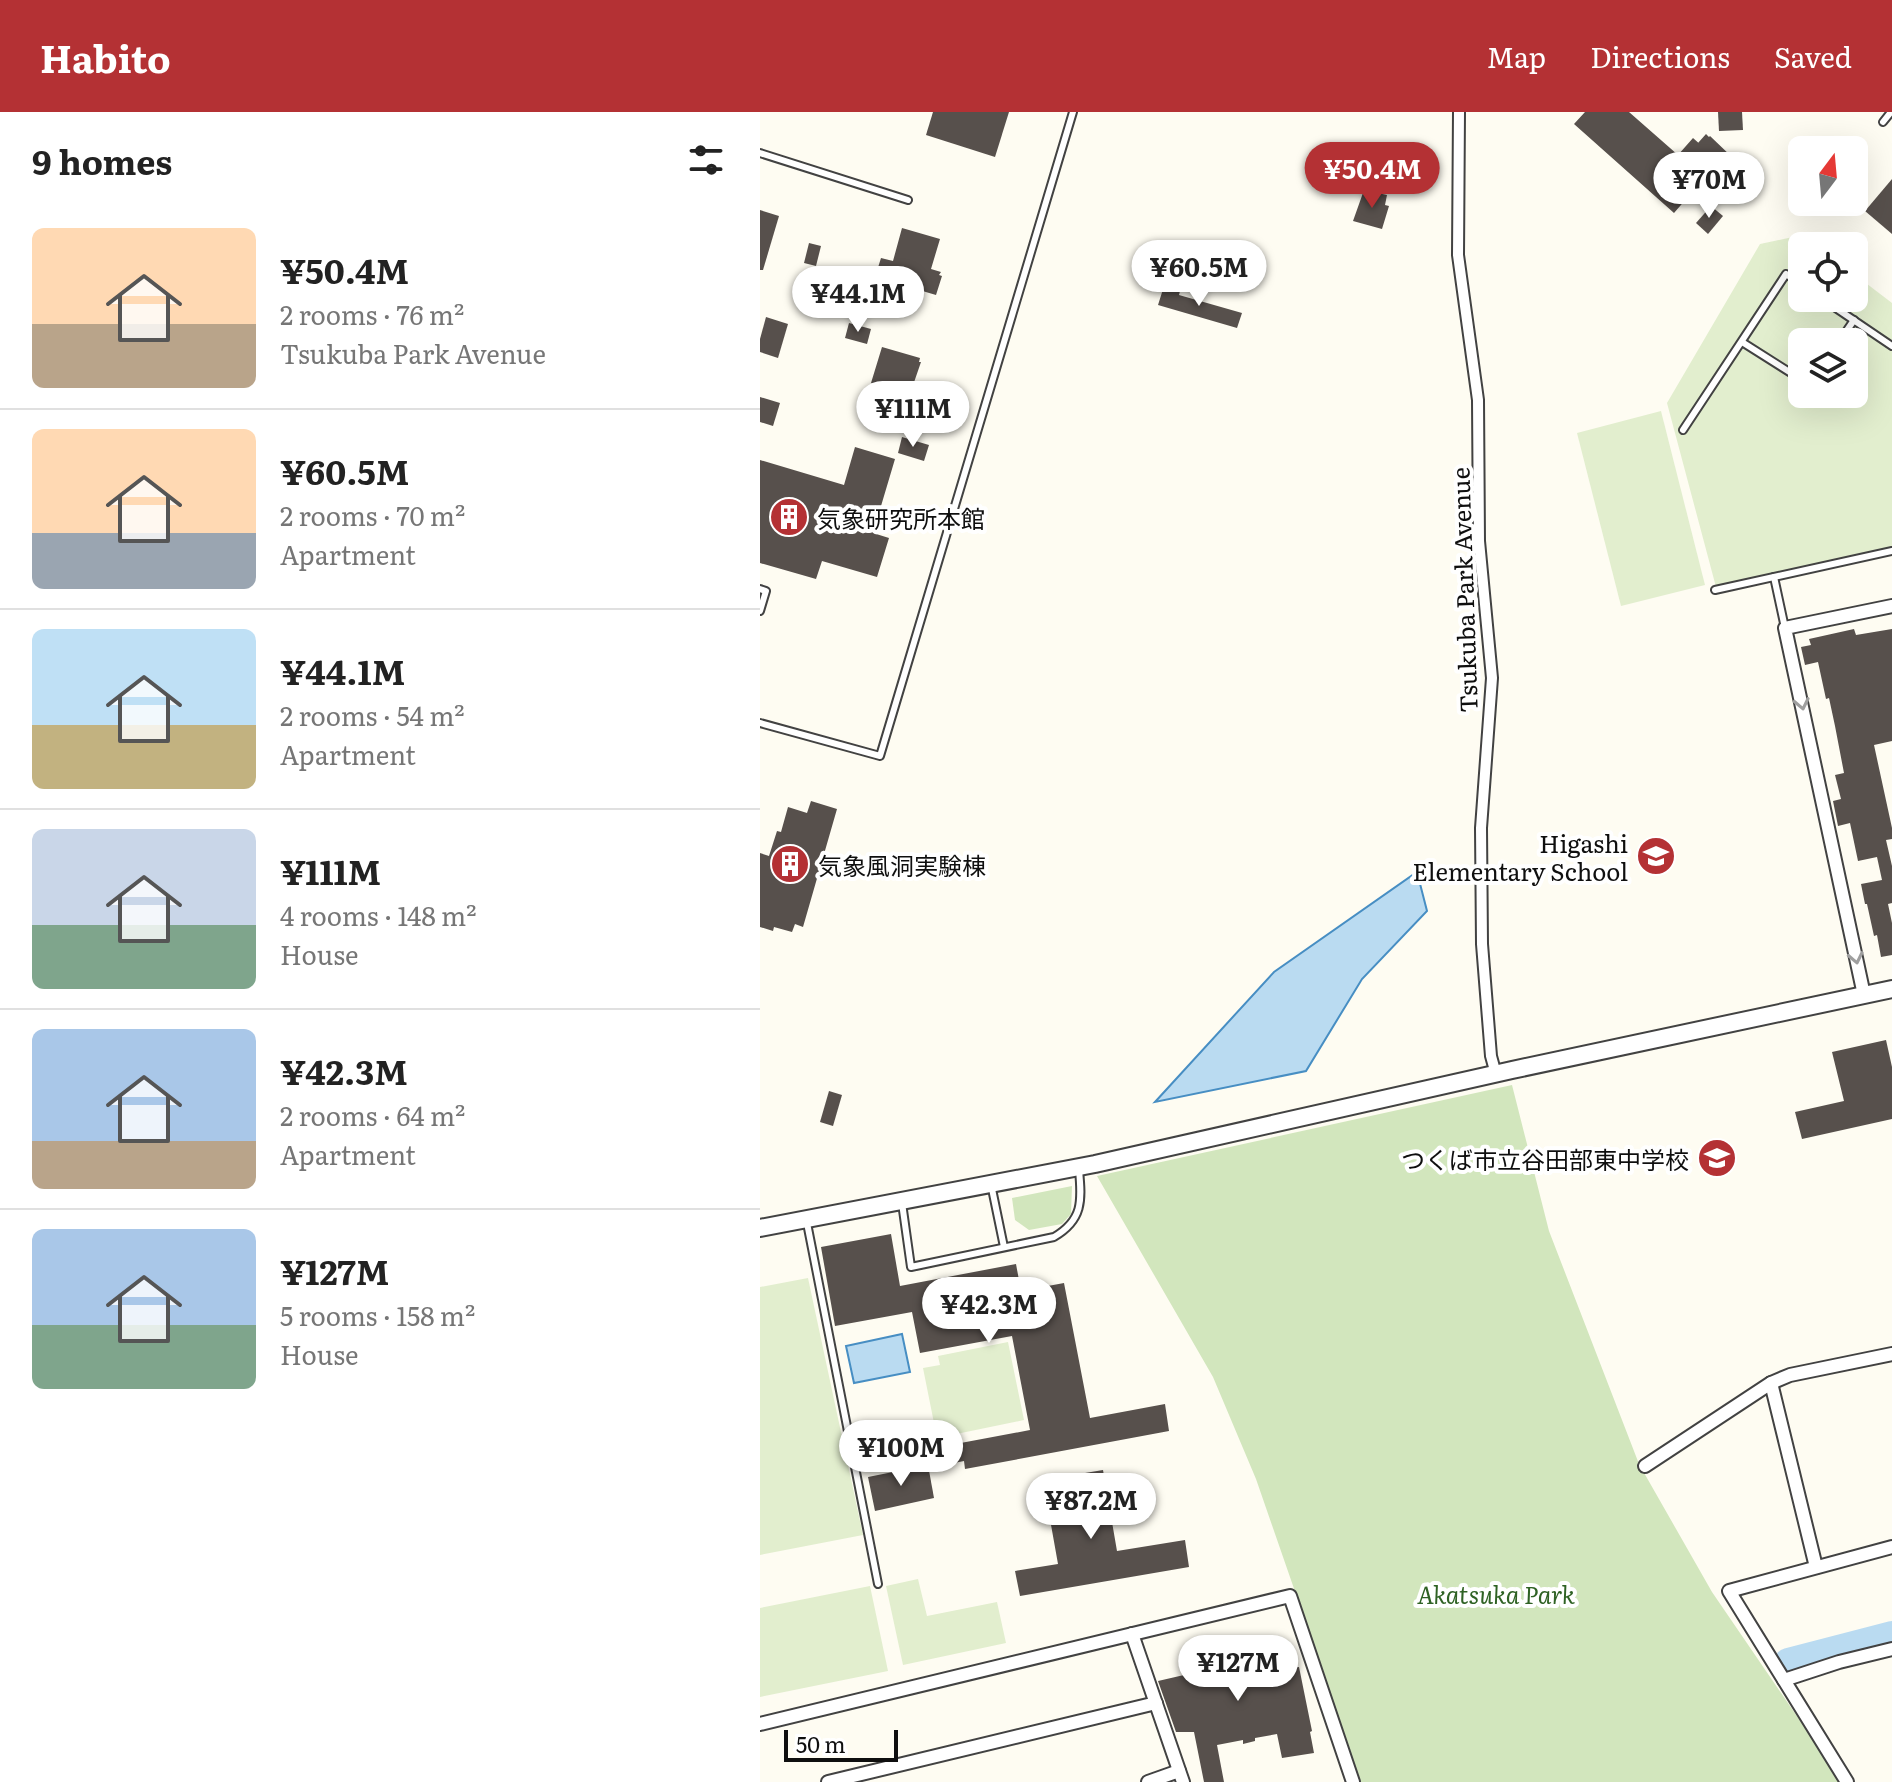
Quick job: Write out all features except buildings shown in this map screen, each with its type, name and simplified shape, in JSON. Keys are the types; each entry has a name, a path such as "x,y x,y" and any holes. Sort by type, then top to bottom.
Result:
{"street":[{"name":"Tsukuba Park Avenue","path":"1459,112 1458,255 1478,400 1479,541 1492,678 1481,828 1482,944 1494,1067"},
{"path":"1864,995 1785,628 1892,606"},
{"path":"760,1228 1079,1167 1892,989"},
{"path":"1645,1466 1771,1383 1790,1375 1892,1354"},
{"path":"1771,1383 1816,1567"},
{"path":"1847,1782 1729,1591 1892,1547"},
{"path":"760,1724 1290,1596 1353,1782"},
{"path":"1132,1634 1181,1777 1148,1782"},
{"path":"1784,1680 1892,1649"},
{"path":"828,1782 1156,1703"}],"lane":[{"path":"760,723 880,756 1073,112"},
{"path":"1883,122 1891,112"},
{"path":"760,153 908,200"},
{"path":"1683,430 1786,274 1788,275"},
{"path":"1842,312 1892,346"},
{"path":"1849,328 1854,320"},
{"path":"1742,342 1788,371"},
{"path":"1715,590 1892,551"},
{"path":"1774,577 1785,628"},
{"path":"760,589 766,591 760,611"},
{"path":"901,1201 911,1267 1054,1237 1068,1229 1078,1215 1079,1167"},
{"path":"991,1183 1004,1247"},
{"path":"806,1219 878,1584"}],"green space":[{"path":"1788,238 1788,312 1868,312 1868,285 1892,303 1892,547 1716,587 1667,403 1760,244"},
{"path":"1661,411 1705,585 1621,606 1577,433"},
{"name":"Akatsuka Park","path":"1512,1085 1549,1231 1639,1464 1712,1592 1842,1782 1361,1782 1256,1479 1213,1377 1097,1176"},
{"path":"1072,1186 1071,1214 1062,1224 1029,1230 1015,1220 1012,1198"},
{"path":"808,1278 863,1535 760,1555 760,1287"},
{"path":"1008,1342 1024,1420 937,1438 923,1368 940,1365 938,1356"},
{"path":"918,1579 927,1616 997,1602 1006,1643 903,1665 886,1586"},
{"path":"870,1586 888,1671 760,1697 760,1608"}],"water":[{"path":"1417,872 1427,911 1362,979 1306,1071 1155,1102 1274,972"},
{"path":"902,1334 910,1372 854,1383 846,1346"}],"waterway":[{"path":"1788,1662 1892,1635"}],"place":[{"name":"気象研究所本館","path":"789,517"},
{"name":"Higashi Elementary School","path":"1656,856"},
{"name":"気象風洞実験棟","path":"790,864"},
{"name":"つくば市立谷田部東中学校","path":"1717,1158"}]}
